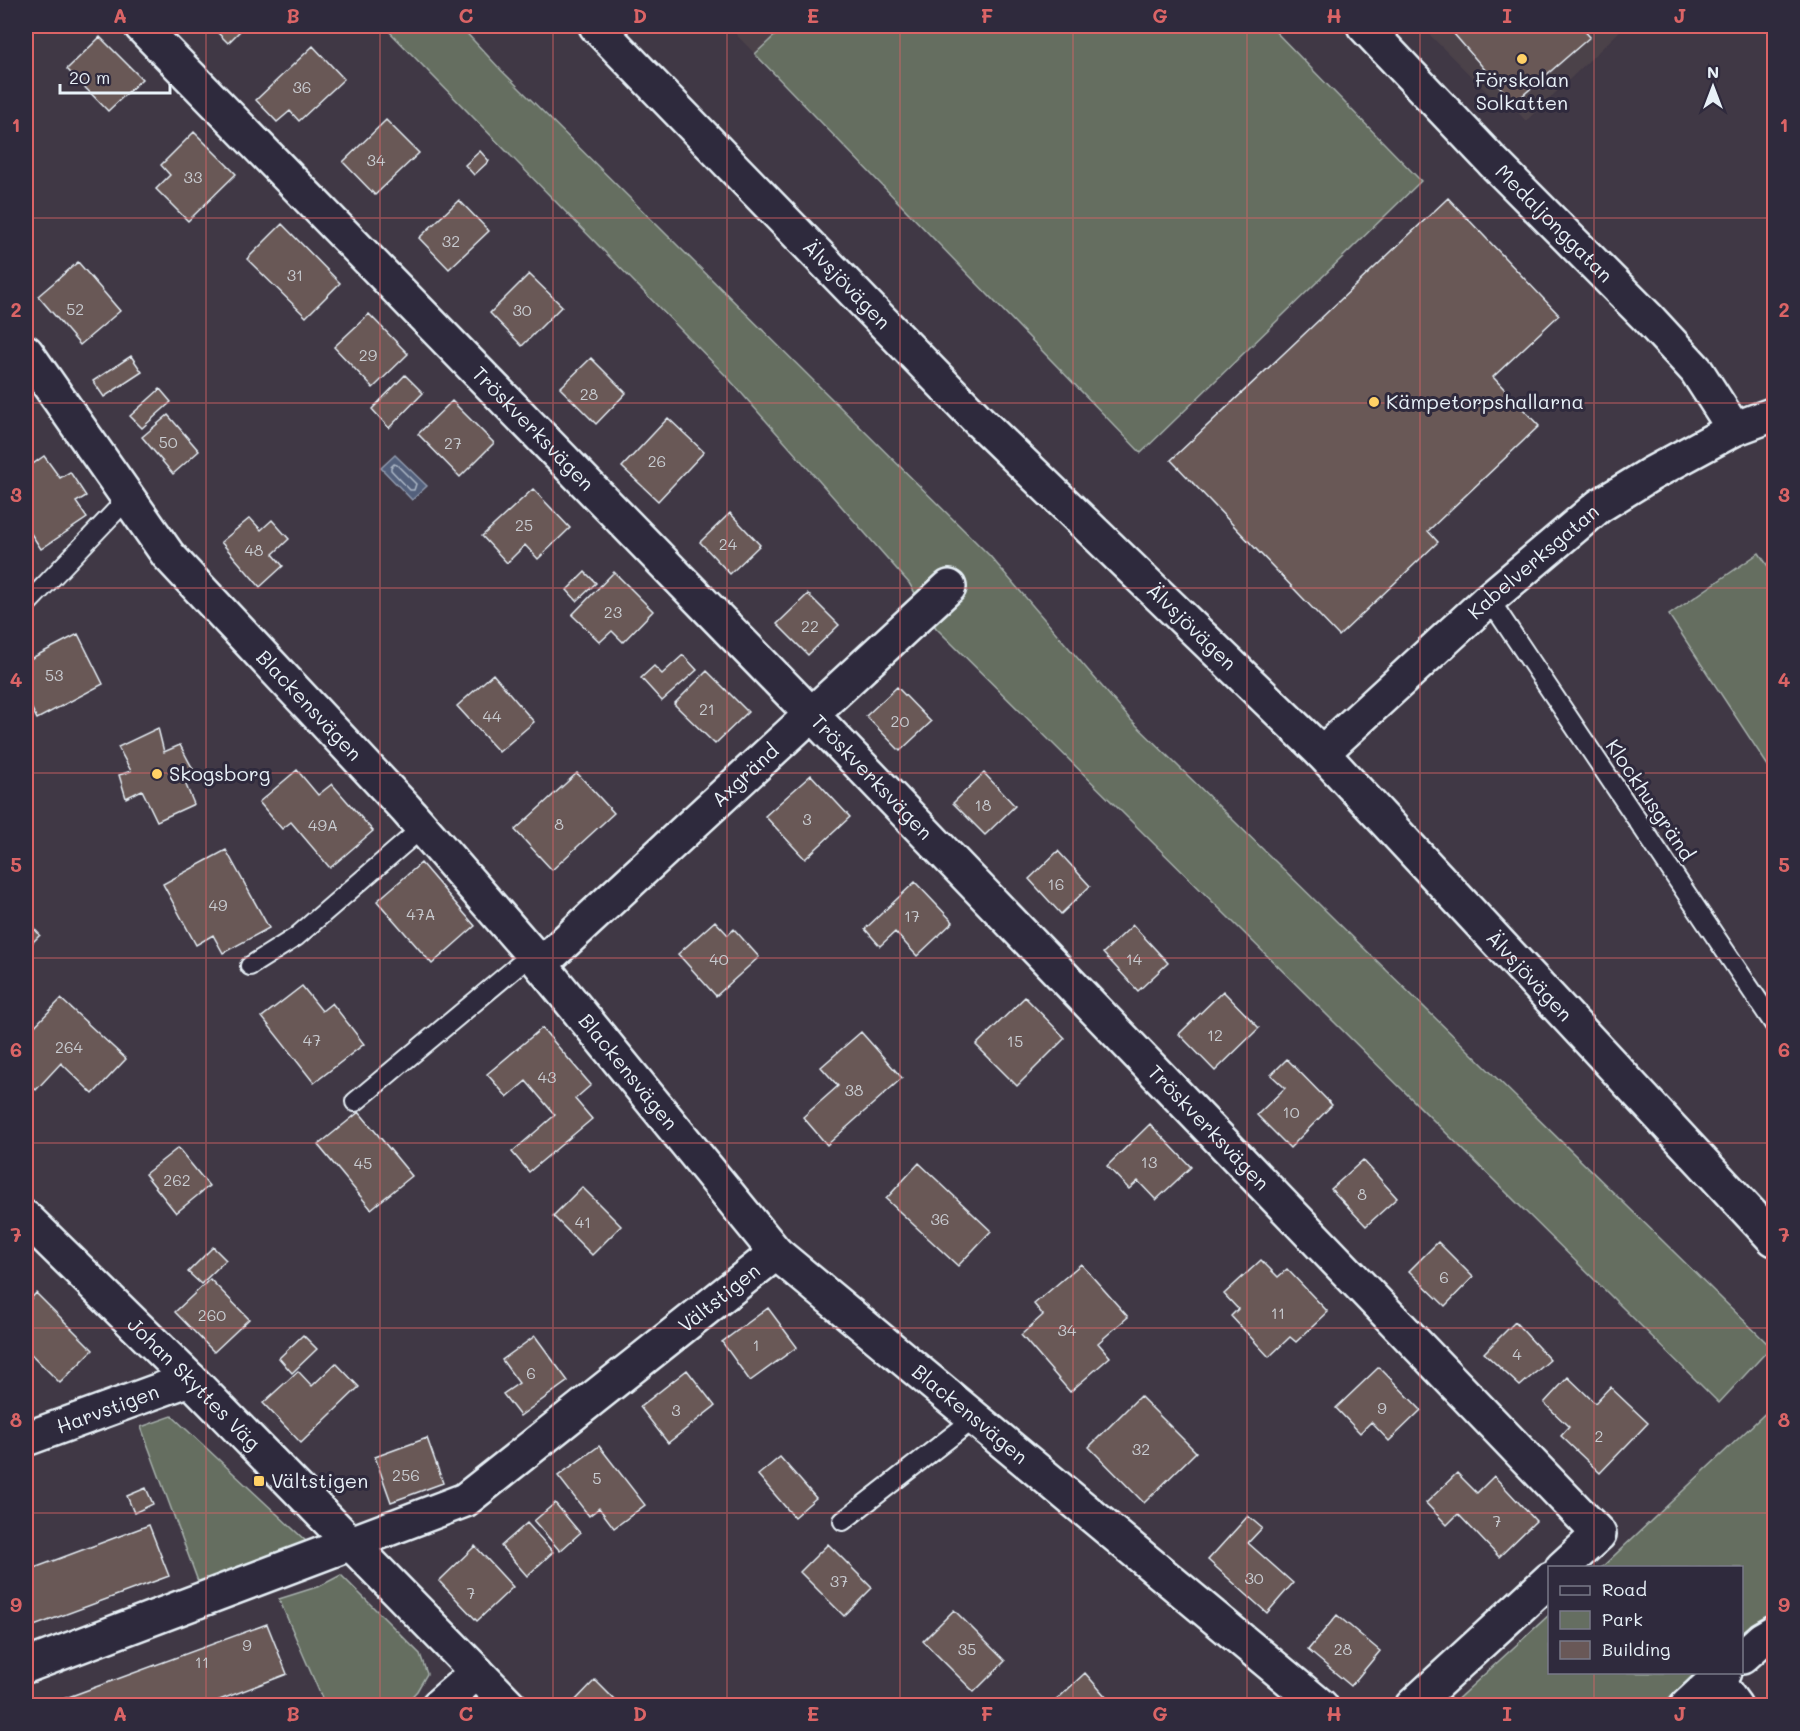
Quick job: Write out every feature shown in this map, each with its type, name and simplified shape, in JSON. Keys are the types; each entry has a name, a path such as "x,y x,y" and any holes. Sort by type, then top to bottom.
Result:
{"street":[{"name":"Tröskverksvägen","path":"141,26 812,715 1599,1534 1564,1566"},
{"name":"Älvsjövägen","path":"596,26 979,421 1322,753 1774,1239"},
{"name":"Medaljonggatan","path":"1364,26 1696,370 1734,429"},
{"name":"Blackensvägen","path":"26,352 168,555 422,828 537,959 776,1253 1321,1706"},
{"name":"Kabelverksgatan","path":"1322,753 1489,599 1599,506 1651,474 1734,429 1774,414"},
{"name":"Axgränd","path":"537,959 812,715 949,586"},
{"name":"Johan Skyttes Väg","path":"26,1218 190,1379 510,1706"},
{"name":"Vältstigen","path":"26,1666 465,1500 776,1253"},
{"name":"Harvstigen","path":"26,1439 190,1379"},
{"path":"1412,1706 1548,1581"},
{"path":"1743,1656 1762,1639 1774,1632"},
{"path":"438,1706 477,1672"},
{"path":"1687,1706 1725,1686"}],"lane":[{"path":"26,604 128,498"},
{"name":"Klockhusgränd","path":"1489,599 1774,1024"},
{"path":"250,966 296,937 422,828"},
{"path":"355,1102 537,959"},
{"path":"843,1521 975,1418"}],"shaded area":[{"path":"728,26 785,26 755,54"},
{"name":"Förskolan Solkatten","path":"1421,26 1625,26 1526,121 1500,93 1493,98"}],"green space":[{"path":"384,26 460,26 501,70 990,556 1129,718 1771,1347 1719,1403 936,628 909,583 729,379"},
{"path":"785,26 1270,26 1421,181 1141,453 755,54"},
{"path":"1759,553 1774,575 1774,775 1669,615"},
{"path":"1774,1405 1774,1616 1743,1632 1743,1566 1603,1566"},
{"path":"172,1416 308,1543 199,1584 141,1427"},
{"path":"341,1575 420,1654 427,1674 417,1691 404,1705 325,1705 279,1599 320,1586"},
{"path":"1548,1616 1548,1674 1694,1674 1663,1705 1451,1705"}],"water":[{"path":"395,455 427,486 412,500 381,468"}],"building":[{"path":"211,26 245,26 228,43"},
{"path":"1447,26 1580,26 1590,37 1514,103"},
{"path":"100,37 142,79 108,111 67,69"},
{"path":"313,46 344,79 299,121 290,111 277,122 256,100"},
{"path":"386,120 419,153 375,195 343,162"},
{"path":"194,132 236,174 188,221 156,189 170,175 161,165"},
{"path":"480,151 489,161 474,175 465,165"},
{"name":"Kämpetorpshallarna","path":"1448,198 1559,315 1493,377 1539,426 1428,531 1438,542 1339,636 1171,460"},
{"path":"459,200 489,231 449,269 419,238"},
{"path":"282,224 340,283 306,317 247,259"},
{"path":"78,262 120,311 80,345 38,296"},
{"path":"529,274 562,306 522,346 490,313"},
{"path":"369,314 408,354 373,388 334,347"},
{"path":"131,356 142,372 104,397 93,381"},
{"path":"591,358 626,393 596,424 560,388"},
{"path":"405,375 423,393 389,428 372,409"},
{"path":"160,389 171,402 142,428 130,416"},
{"path":"452,401 494,443 460,477 418,434"},
{"path":"168,415 199,451 173,474 142,437"},
{"path":"668,418 704,452 658,501 622,467"},
{"path":"44,456 60,478 70,472 86,496 76,502 87,518 41,549 26,526 26,469"},
{"path":"533,489 570,528 538,559 525,545 507,563 482,536"},
{"path":"730,513 760,545 730,574 700,542"},
{"path":"250,518 261,530 272,520 289,539 273,554 283,566 260,587 221,542"},
{"path":"585,572 596,583 577,601 567,590"},
{"path":"614,572 653,611 623,642 612,631 600,642 572,615"},
{"path":"808,594 839,625 808,655 777,624"},
{"path":"78,634 103,684 37,719 26,697 26,661"},
{"path":"683,655 697,670 662,701 641,678 654,666 662,674"},
{"path":"707,671 748,712 715,744 674,704"},
{"path":"493,674 534,722 499,752 457,706"},
{"path":"897,687 931,722 900,751 866,716"},
{"name":"Skogsborg","path":"158,728 164,752 180,745 195,773 183,778 194,804 157,821 142,790 126,798 119,775 131,771 118,747"},
{"path":"297,770 318,795 332,784 373,831 330,868 291,822 282,829 259,802"},
{"path":"577,773 614,813 552,870 515,830"},
{"path":"984,773 1015,806 985,835 953,803"},
{"path":"811,775 850,817 805,859 765,816"},
{"path":"226,850 269,928 223,953 213,935 196,945 163,884"},
{"path":"1058,851 1090,886 1061,914 1029,879"},
{"path":"421,863 475,926 432,964 377,901"},
{"path":"915,882 953,922 917,956 895,932 880,946 865,929"},
{"path":"26,920 40,935 26,949"},
{"path":"715,921 728,935 734,929 759,957 716,996 678,954"},
{"path":"1133,925 1168,963 1138,991 1103,953"},
{"path":"302,986 322,1011 332,1003 364,1044 314,1083 262,1017"},
{"path":"1223,991 1259,1028 1215,1071 1179,1034"},
{"path":"1025,997 1065,1038 1017,1086 976,1045"},
{"path":"61,999 126,1059 93,1094 61,1063 36,1090 26,1080 26,1035"},
{"path":"542,1028 591,1085 575,1099 592,1119 529,1172 512,1152 555,1115 526,1081 507,1097 487,1074"},
{"path":"861,1032 902,1078 827,1145 803,1117 838,1086 821,1067"},
{"path":"1287,1059 1332,1105 1290,1148 1257,1115 1285,1088 1271,1075"},
{"path":"359,1112 412,1176 371,1209 318,1145"},
{"path":"1150,1124 1191,1167 1156,1200 1138,1181 1129,1189 1107,1166"},
{"path":"178,1148 209,1186 176,1213 145,1174"},
{"path":"1363,1160 1397,1198 1366,1226 1331,1189"},
{"path":"919,1163 991,1231 958,1266 886,1199"},
{"path":"582,1187 621,1226 592,1255 553,1216"},
{"path":"1438,1242 1473,1277 1445,1306 1409,1271"},
{"path":"213,1247 226,1260 201,1284 188,1272"},
{"path":"1261,1260 1278,1277 1287,1269 1328,1312 1296,1342 1290,1337 1269,1357 1231,1316 1238,1309 1224,1294"},
{"path":"1081,1264 1128,1317 1098,1343 1110,1357 1070,1392 1021,1335 1043,1315 1034,1304"},
{"path":"210,1279 249,1319 214,1352 175,1312"},
{"path":"36,1293 93,1350 60,1383 26,1349 26,1304"},
{"path":"768,1308 797,1347 750,1381 722,1342"},
{"path":"1515,1322 1550,1360 1520,1386 1484,1353"},
{"path":"303,1335 317,1349 292,1373 279,1358"},
{"path":"535,1336 568,1381 520,1416 503,1394 519,1383 502,1360"},
{"path":"336,1363 359,1387 301,1443 263,1403 298,1371 312,1386"},
{"path":"1379,1367 1421,1410 1389,1441 1371,1422 1360,1433 1336,1408"},
{"path":"687,1370 715,1406 668,1443 640,1407"},
{"path":"1568,1377 1595,1403 1610,1387 1648,1423 1600,1473 1561,1436 1569,1427 1544,1403"},
{"path":"1140,1396 1196,1452 1144,1503 1089,1447"},
{"path":"427,1438 443,1483 391,1502 375,1457"},
{"path":"599,1446 645,1505 614,1528 599,1508 589,1516 558,1476"},
{"path":"780,1457 816,1498 794,1517 758,1475"},
{"path":"1457,1473 1477,1493 1494,1476 1536,1521 1499,1557 1458,1514 1447,1525 1426,1503"},
{"path":"146,1488 153,1504 134,1513 127,1496"},
{"path":"555,1503 580,1533 560,1551 534,1521"},
{"path":"1248,1516 1262,1528 1248,1543 1293,1583 1267,1613 1208,1560"},
{"path":"527,1523 553,1552 527,1576 501,1546"},
{"path":"149,1525 169,1576 26,1629 26,1571"},
{"path":"828,1544 872,1588 844,1616 800,1572"},
{"path":"475,1546 513,1587 477,1621 439,1581"},
{"path":"954,1610 1005,1661 974,1692 923,1641"},
{"path":"1337,1615 1380,1651 1351,1686 1308,1650"},
{"path":"267,1624 287,1674 204,1706 44,1706"},
{"path":"1085,1673 1114,1706 1050,1706"},
{"path":"595,1680 621,1706 570,1706"}],"place":[{"name":"Förskolan Solkatten","path":"1522,59"},
{"name":"Kämpetorpshallarna","path":"1374,402"},
{"name":"Skogsborg","path":"157,774"},
{"name":"Vältstigen","path":"259,1481"}]}
